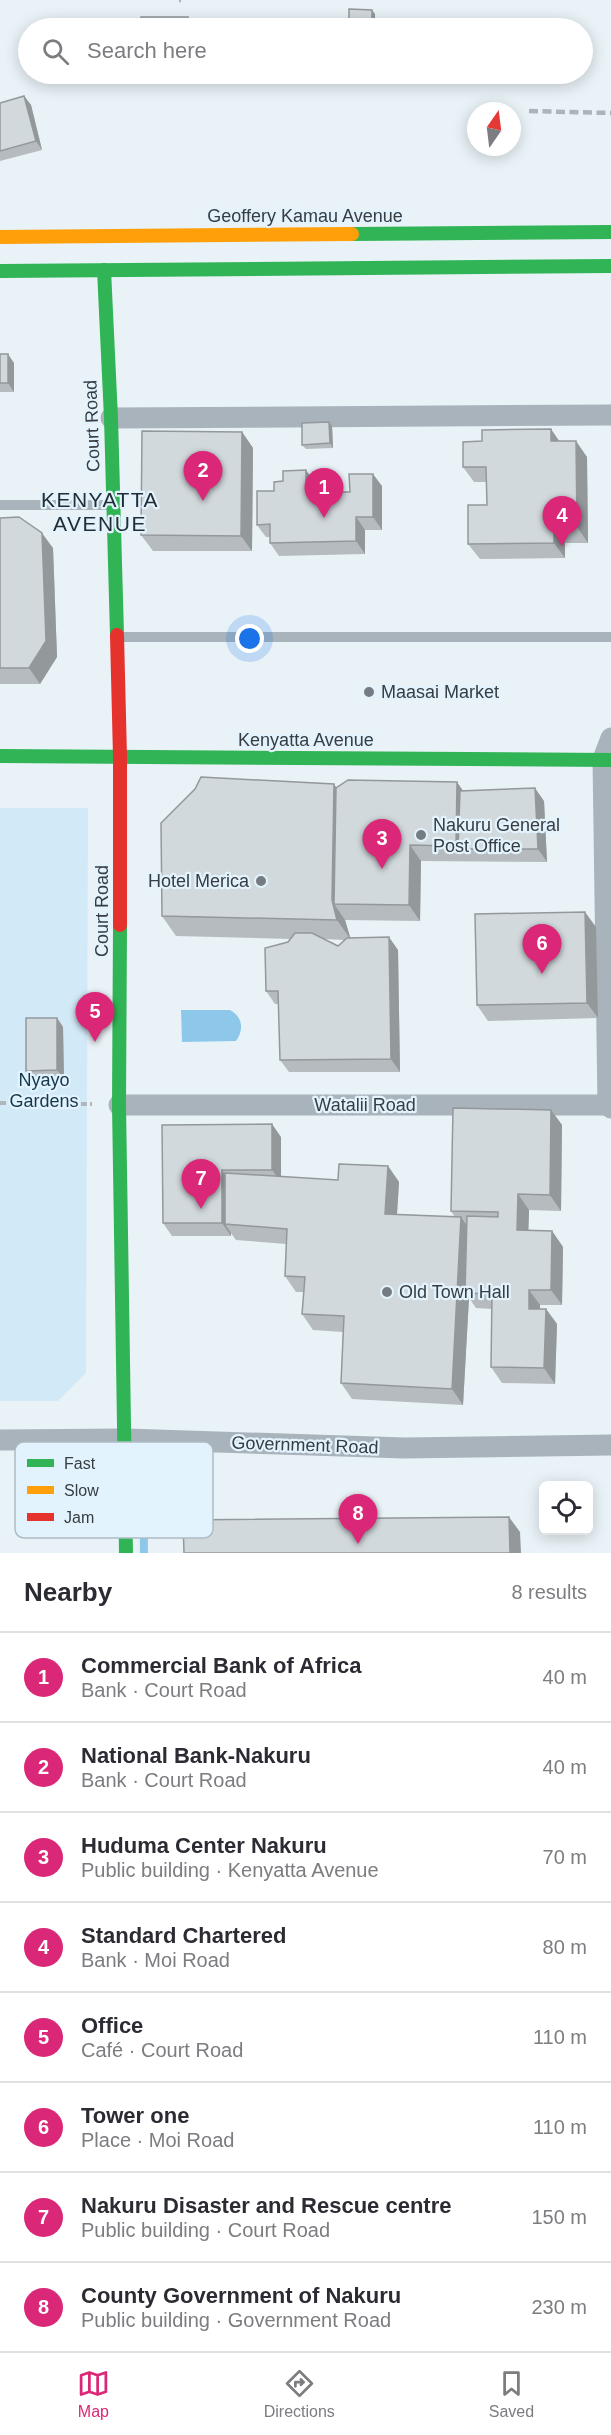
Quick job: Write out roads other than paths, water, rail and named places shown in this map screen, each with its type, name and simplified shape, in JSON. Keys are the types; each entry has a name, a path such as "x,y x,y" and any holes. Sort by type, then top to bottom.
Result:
{"main road":[{"name":"Geoffery Kamau Avenue","path":"0,237 611,232"},
{"path":"0,271 611,266"},
{"name":"Court Road","path":"104,270 111,418 120,757 119,1105 126,1439"},
{"name":"Kenyatta Avenue","path":"0,756 607,760"}],"street":[{"path":"111,418 611,415"},
{"path":"610,1106 607,760 611,738"},
{"name":"Watalii Road","path":"119,1105 610,1106"},
{"name":"Government Road","path":"0,1440 126,1439 405,1448 611,1445"}],"lane":[{"path":"0,505 113,505"},
{"path":"117,638 611,637"}],"water":[{"path":"181,1010 230,1010 240,1020 239,1037 236,1041 182,1042"}],"waterway":[{"path":"144,1538 144,1553"}],"railway":[{"path":"529,111 611,113"}],"place":[{"name":"National Bank-Nakuru","path":"203,501"},
{"name":"Commercial Bank of Africa","path":"324,518"},
{"name":"Standard Chartered","path":"562,546"},
{"name":"Maasai Market","path":"369,692"},
{"name":"Nakuru General Post Office","path":"421,835"},
{"name":"Huduma Center Nakuru","path":"382,869"},
{"name":"Hotel Merica","path":"261,881"},
{"name":"Tower one","path":"542,974"},
{"name":"Office","path":"95,1042"},
{"name":"Nakuru Disaster and Rescue centre","path":"201,1209"},
{"name":"Old Town Hall","path":"387,1292"},
{"name":"County Government of Nakuru","path":"358,1544"}],"district":[{"name":"KENYATTA AVENUE","path":"100,511"}],"park label":[{"name":"Nyayo Gardens","path":"44,1090"}]}
